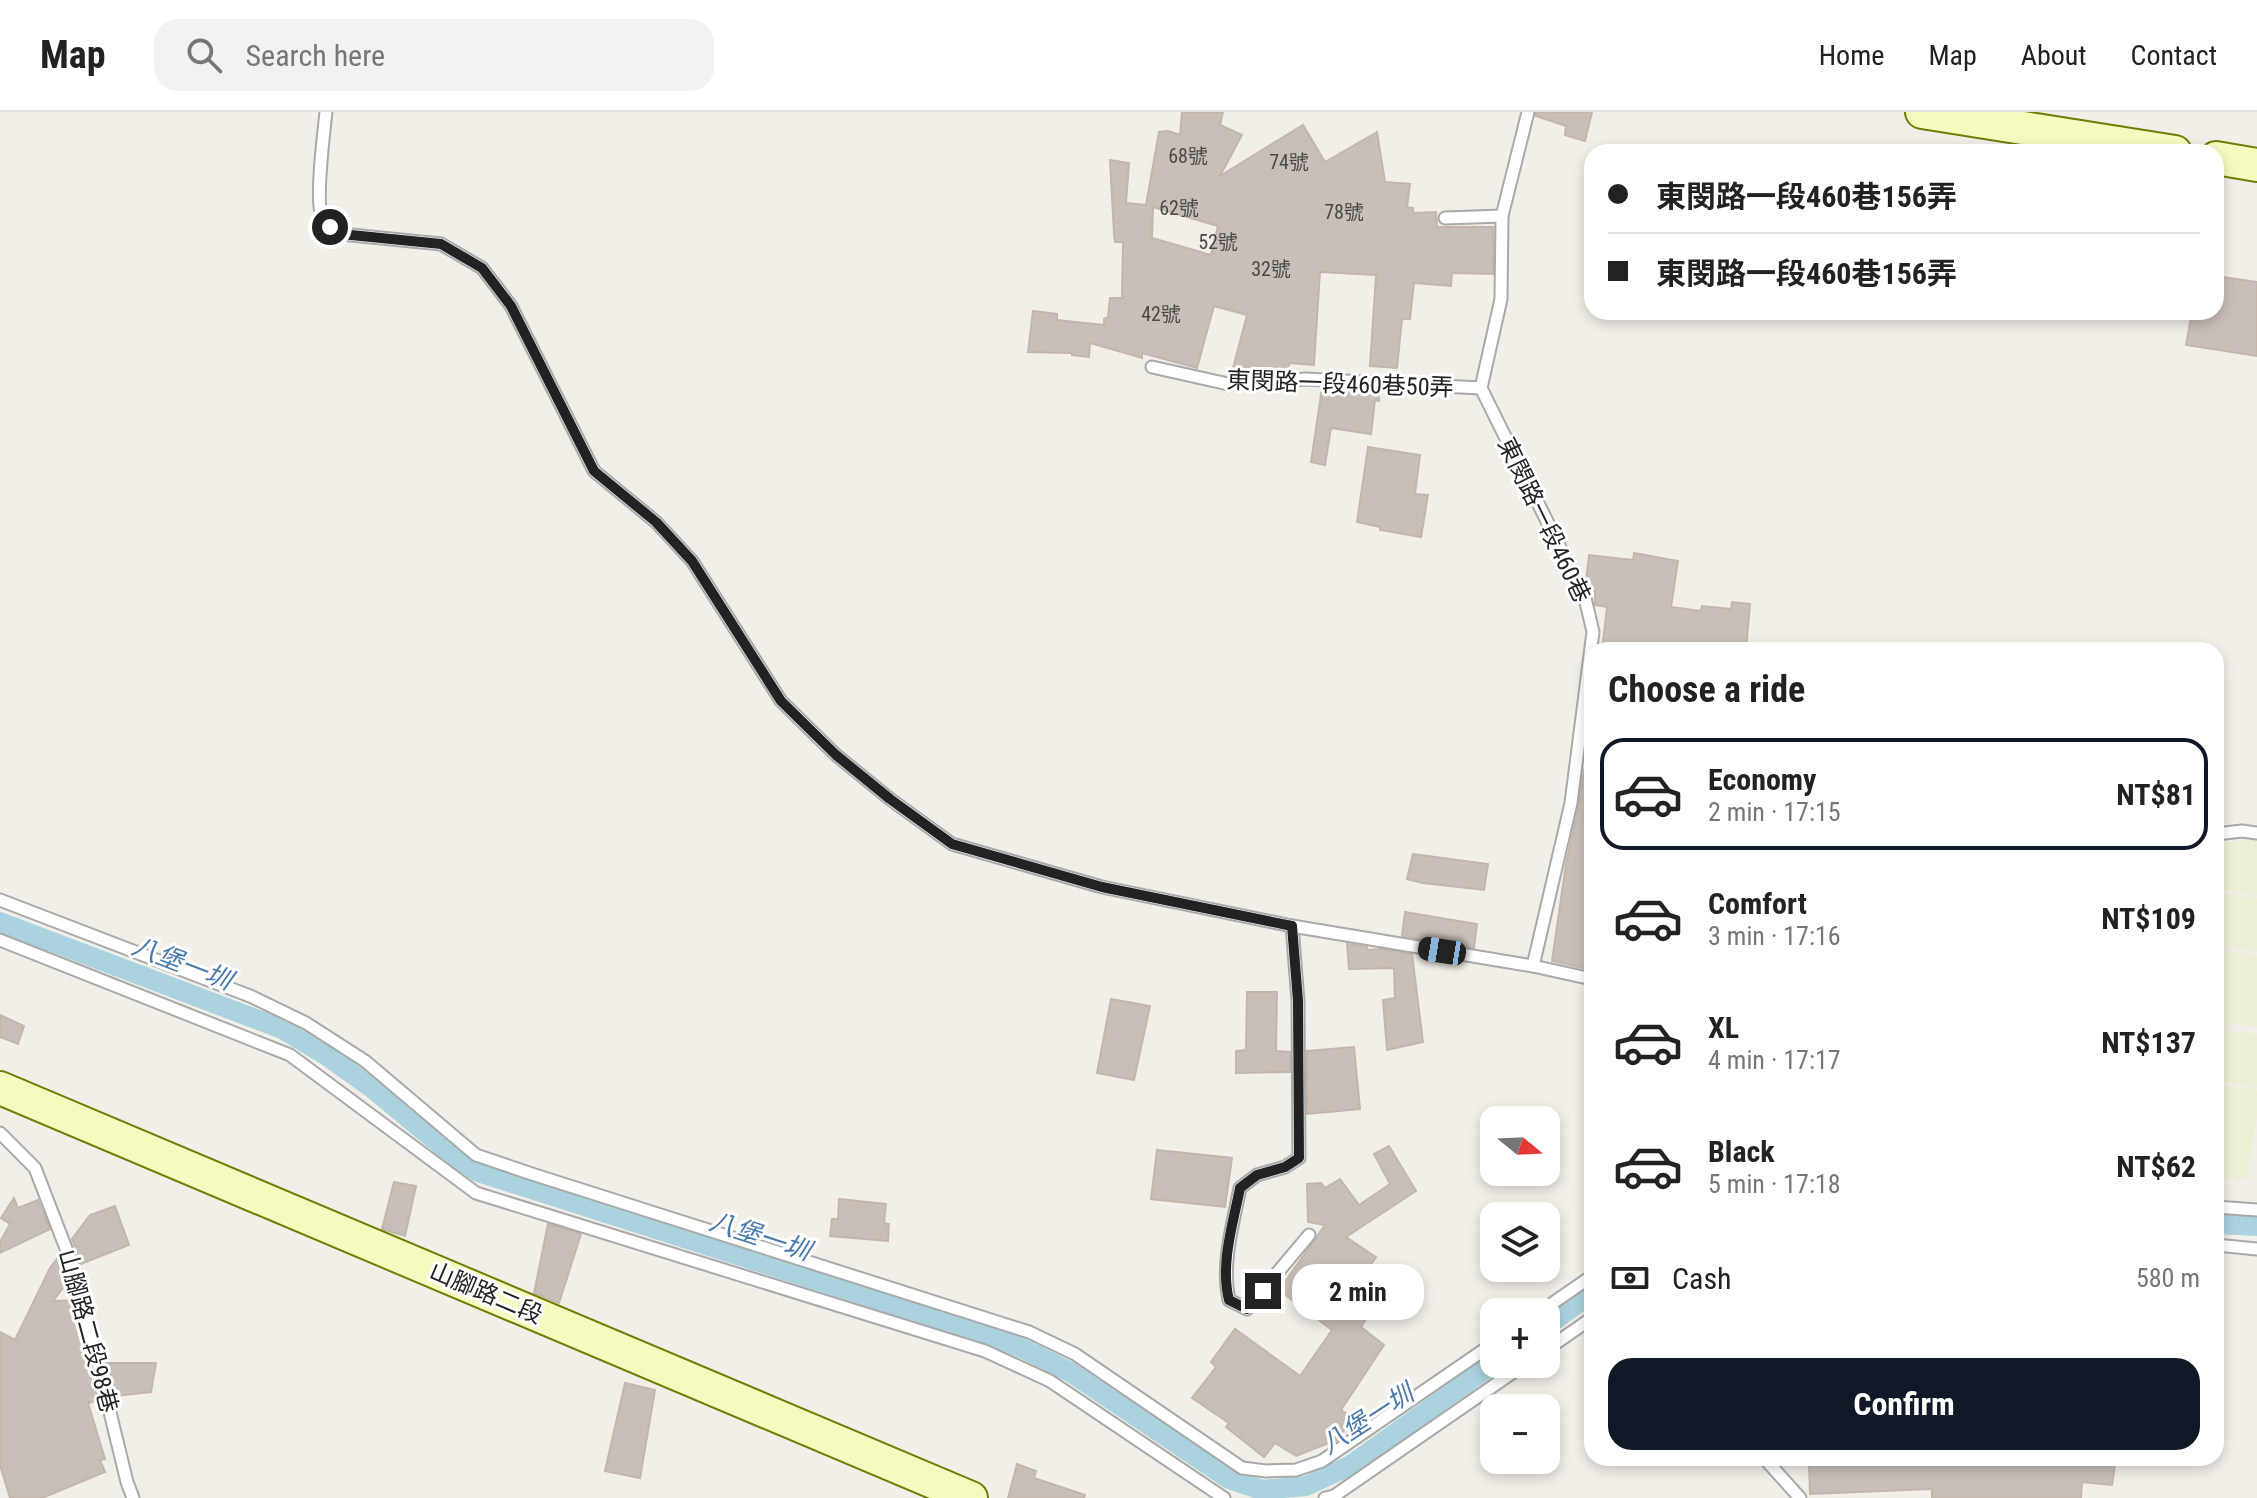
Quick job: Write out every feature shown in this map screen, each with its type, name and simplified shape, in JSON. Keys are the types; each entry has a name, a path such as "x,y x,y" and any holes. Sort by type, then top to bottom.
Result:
{"main road":[{"path":"1922,112 2124,144"},
{"path":"2224,159 2257,165"},
{"name":"山腳路二段","path":"0,1088 971,1498"}],"lane":[{"path":"326,112 320,213 330,227 341,234 441,244 482,268 511,306 594,471 656,522 692,561 781,701 836,755 952,844 1102,887 1292,926 1584,977"},
{"path":"1481,388 1501,299 1502,216 1528,112"},
{"path":"1445,218 1502,216"},
{"name":"東閔路一段460巷50弄","path":"1152,367 1228,384 1306,379 1481,388"},
{"name":"東閔路一段460巷","path":"1481,388 1585,598 1593,632 1592,642"},
{"name":"東閔路一段460巷","path":"1533,966 1571,803 1584,702"},
{"path":"2224,833 2257,833"},
{"path":"0,900 250,996 306,1023 365,1061 476,1155 1029,1332 1075,1354 1242,1468 1296,1470 1322,1461 1480,1353"},
{"path":"1292,926 1298,1001 1299,1158 1285,1167 1257,1175 1240,1188 1227,1264 1229,1300 1247,1309 1309,1235"},
{"path":"0,940 290,1055 476,1193 985,1351 1050,1381 1224,1498"},
{"name":"山腳路二段98巷","path":"0,1133 35,1168 77,1277 133,1498"},
{"path":"2224,1208 2257,1210"},
{"path":"2224,1246 2257,1249"},
{"path":"1560,1298 1584,1282"},
{"path":"1560,1340 1584,1324"},
{"path":"1325,1498 1334,1496 1505,1378"},
{"path":"1771,1466 1800,1498"}],"green space":[{"path":"2257,839 2257,895 2224,889 2224,844"},
{"path":"2224,892 2257,898 2257,951 2224,945"},
{"path":"2224,950 2257,956 2257,1027 2224,1023"},
{"path":"2224,1029 2257,1035 2257,1087 2224,1082"},
{"path":"2224,1086 2257,1090 2257,1116 2246,1180 2224,1179"}],"building":[{"path":"1182,112 1223,112 1220,125 1242,135 1220,176 1303,125 1325,162 1377,132 1385,182 1410,184 1407,207 1413,208 1413,213 1436,212 1437,227 1493,227 1493,274 1452,273 1451,286 1414,283 1410,319 1402,319 1397,368 1370,366 1376,275 1320,272 1314,365 1289,363 1289,372 1236,375 1233,368 1247,315 1214,306 1197,368 1142,353 1142,358 1090,343 1089,357 1072,353 1028,352 1033,311 1057,314 1057,320 1104,325 1110,298 1122,298 1123,242 1115,242 1110,160 1129,163 1126,203 1146,205 1159,132 1180,135","holes":["1153,207 1218,226 1211,255 1152,238"]},
{"path":"1536,112 1592,112 1585,141 1565,135 1566,126 1536,116"},
{"path":"2224,277 2257,282 2257,356 2186,345 2191,320 2224,320"},
{"path":"1322,388 1379,391 1371,434 1331,428 1325,465 1311,462"},
{"path":"1368,447 1420,455 1415,494 1428,495 1421,537 1380,530 1380,527 1357,522"},
{"path":"1634,553 1678,561 1671,607 1701,611 1702,606 1731,609 1732,602 1750,604 1747,642 1603,642 1607,607 1595,605 1595,591 1591,590 1586,580 1589,555 1633,560"},
{"path":"1584,770 1584,968 1552,961 1566,864"},
{"path":"1413,854 1488,864 1484,890 1407,879"},
{"path":"1405,912 1477,924 1474,948 1402,936"},
{"path":"1347,944 1367,947 1367,950 1412,954 1423,1042 1387,1050 1383,1000 1395,998 1394,968 1349,969"},
{"path":"1247,992 1277,992 1276,1051 1290,1052 1290,1072 1236,1073 1236,1051 1246,1050"},
{"path":"1111,999 1150,1006 1134,1080 1097,1073"},
{"path":"0,1015 24,1026 18,1044 0,1037"},
{"path":"1354,1047 1360,1109 1307,1114 1307,1051"},
{"path":"1389,1146 1416,1191 1346,1237 1376,1257 1352,1294 1373,1308 1361,1327 1384,1345 1341,1410 1353,1418 1337,1440 1296,1456 1275,1443 1264,1457 1226,1427 1229,1423 1192,1398 1216,1367 1211,1362 1235,1329 1300,1376 1332,1330 1279,1290 1325,1225 1308,1222 1307,1184 1321,1183 1325,1188 1340,1179 1359,1205 1390,1184 1374,1154"},
{"path":"1157,1150 1232,1158 1225,1207 1151,1199"},
{"path":"394,1182 416,1186 405,1236 382,1229"},
{"path":"14,1198 18,1208 38,1200 50,1229 0,1253 0,1242 10,1224 1,1218"},
{"path":"839,1199 886,1204 884,1223 889,1224 888,1241 830,1236 832,1219 838,1219"},
{"path":"115,1206 129,1245 81,1264 72,1239 90,1215"},
{"path":"548,1224 581,1234 559,1303 534,1293"},
{"path":"60,1255 69,1280 53,1301 74,1300 98,1397 88,1403 105,1459 100,1460 105,1472 42,1498 10,1498 0,1465 0,1332 15,1340 50,1268"},
{"path":"107,1363 156,1363 151,1392 115,1396"},
{"path":"625,1383 655,1390 640,1478 605,1471"},
{"path":"1017,1464 1036,1471 1034,1478 1085,1495 1084,1498 1008,1498"},
{"path":"1809,1466 2115,1466 2112,1485 2082,1482 2081,1498 1932,1498 1932,1489 1810,1494"}],"waterway":[{"name":"八堡一圳","path":"0,922 282,1029 372,1088 478,1172 1026,1350 1070,1372 1229,1479 1262,1490 1306,1486 1351,1465 1480,1373"},
{"name":"八堡一圳","path":"2224,1224 2257,1226"},
{"name":"八堡一圳","path":"1560,1316 1584,1299"}],"route":[{"path":"330,227 341,234 441,244 482,268 511,306 594,471 656,522 692,561 781,701 836,755 890,799 952,844 1102,887 1292,926 1298,1001 1299,1158 1285,1167 1257,1175 1240,1188 1227,1264 1229,1300 1247,1309 1263,1291"}]}
